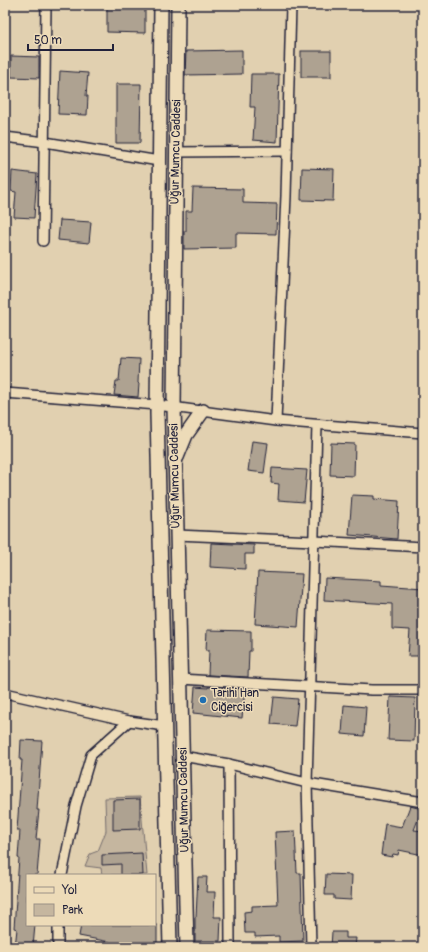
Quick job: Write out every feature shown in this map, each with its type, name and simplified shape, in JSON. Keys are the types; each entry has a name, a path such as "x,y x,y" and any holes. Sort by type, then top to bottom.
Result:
{"street":[{"path":"44,241 46,5"},
{"name":"Uğur Mumcu Caddesi","path":"161,5 157,405 170,947"},
{"name":"Uğur Mumcu Caddesi","path":"178,5 174,407 187,947"},
{"path":"276,421 287,151 291,5"},
{"path":"5,137 45,142 159,161"},
{"path":"176,152 287,151"},
{"path":"5,393 157,405 276,421 423,433"},
{"path":"175,463 186,435 203,411"},
{"path":"312,947 307,783 317,425"},
{"path":"177,535 423,547"},
{"path":"180,679 372,690 423,690"},
{"path":"5,693 129,721 165,726 182,725"},
{"path":"62,874 76,806 91,755 129,721"},
{"path":"165,756 182,756 228,764 307,783 423,802"},
{"path":"228,764 230,947"},
{"path":"58,926 58,947"}],"green space":[{"path":"140,797 147,874 102,874 101,868 85,866 90,854 98,851 106,831 105,798"},
{"path":"190,944 226,946 226,947 190,947"}],"building":[{"path":"107,5 145,5 145,33 107,32"},
{"path":"242,50 242,74 185,75 186,51"},
{"path":"301,51 331,51 331,77 301,77"},
{"path":"11,56 39,57 39,78 11,77"},
{"path":"60,71 88,73 86,96 88,96 87,115 58,114"},
{"path":"251,74 279,74 277,142 253,140 255,107 250,107"},
{"path":"116,84 141,84 140,143 116,143"},
{"path":"302,168 334,169 333,201 301,200"},
{"path":"12,171 37,174 34,218 14,217 16,192 11,191"},
{"path":"193,188 243,189 243,203 277,204 276,234 236,233 236,248 184,249 186,211 192,211"},
{"path":"60,220 91,222 89,243 58,240"},
{"path":"121,358 139,359 138,397 114,395 116,381 119,381"},
{"path":"252,441 268,443 264,473 248,471"},
{"path":"331,443 355,444 354,476 330,475"},
{"path":"272,468 307,470 304,502 278,500 279,484 271,483"},
{"path":"352,495 374,496 374,499 399,501 397,539 349,535"},
{"path":"211,543 254,545 254,554 245,554 245,569 210,567"},
{"path":"258,572 302,574 298,627 255,624"},
{"path":"325,578 381,581 381,585 423,588 423,656 408,656 410,630 392,629 392,604 324,600"},
{"path":"207,630 251,631 251,651 249,651 248,677 208,675 209,650 206,650"},
{"path":"195,687 245,689 242,718 193,713"},
{"path":"274,697 298,699 295,726 271,724"},
{"path":"390,697 415,698 414,741 388,740"},
{"path":"344,705 366,707 364,736 342,734"},
{"path":"21,740 42,741 37,810 39,810 36,839 40,839 37,874 26,874 26,926 35,926 33,947 15,947 17,929 14,928 20,830 17,830 22,760 20,760"},
{"path":"140,799 140,829 113,830 113,800"},
{"path":"410,806 422,809 414,830 423,831 423,855 399,850 398,855 393,854 392,857 381,855 385,824 402,827"},
{"path":"295,831 297,873 301,873 303,941 279,942 279,936 255,937 255,933 245,933 244,912 252,911 252,906 278,905 275,832"},
{"path":"142,853 143,874 121,874 121,864 102,865 102,855"},
{"path":"326,874 352,875 351,900 334,899 334,895 325,895"},
{"path":"198,877 207,877 206,892 215,892 214,917 221,917 220,941 195,941"},
{"path":"157,925 157,947 110,947 110,942 79,936 81,926"},
{"path":"332,932 346,932 346,938 356,938 355,947 331,947"}],"place":[{"name":"Tarihi Han Ciğercisi","path":"203,700"}]}
